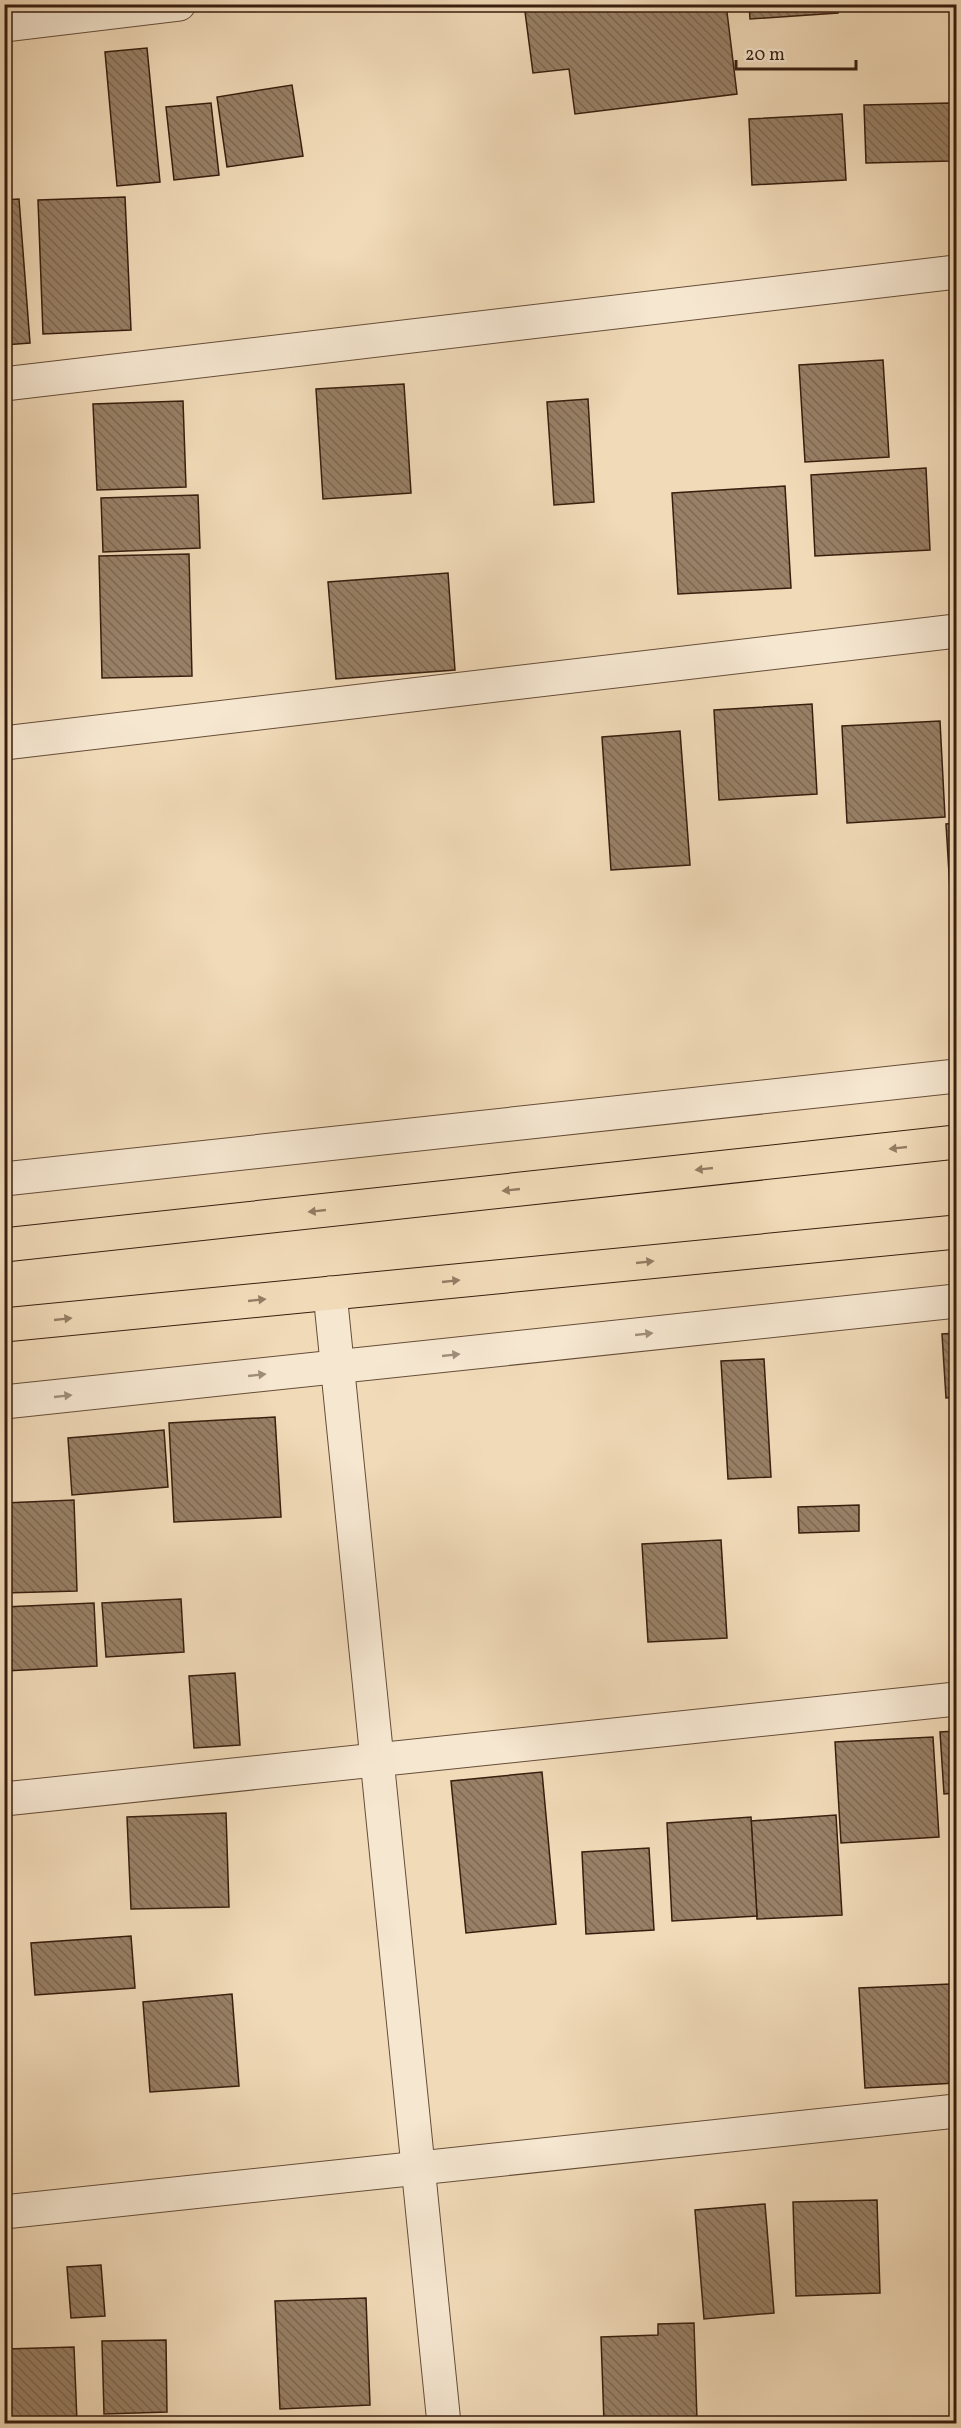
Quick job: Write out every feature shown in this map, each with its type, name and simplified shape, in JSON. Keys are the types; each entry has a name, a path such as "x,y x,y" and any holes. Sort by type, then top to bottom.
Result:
{"main road":[{"path":"4,1245 957,1142"},
{"path":"4,1325 957,1232"}],"street":[{"path":"4,25 179,4"},
{"path":"4,384 957,272"},
{"path":"4,743 957,631"},
{"path":"4,1179 957,1076"},
{"path":"330,1293 444,2424"},
{"path":"4,1402 957,1301"},
{"path":"4,1799 957,1698"},
{"path":"4,2212 957,2111"}],"building":[{"path":"524,4 726,4 737,94 575,114 569,69 533,73"},
{"path":"749,4 838,4 838,13 750,19"},
{"path":"147,48 160,182 117,186 105,52"},
{"path":"292,85 303,156 227,167 217,97"},
{"path":"211,103 219,175 174,180 166,107"},
{"path":"950,103 951,161 866,163 864,105"},
{"path":"842,114 846,180 752,185 749,119"},
{"path":"125,197 131,330 43,334 38,200"},
{"path":"19,199 30,343 4,345 4,200"},
{"path":"883,360 889,457 805,462 799,365"},
{"path":"404,384 411,493 323,499 316,389"},
{"path":"588,399 594,502 554,505 547,402"},
{"path":"183,401 186,487 97,490 93,404"},
{"path":"926,468 930,550 815,556 811,475"},
{"path":"785,486 791,588 678,594 672,493"},
{"path":"198,495 200,548 103,552 101,498"},
{"path":"189,554 192,676 102,678 99,556"},
{"path":"448,573 455,670 336,679 328,582"},
{"path":"812,704 817,794 719,800 714,710"},
{"path":"940,721 945,817 847,823 842,726"},
{"path":"680,731 690,865 611,870 602,737"},
{"path":"956,823 956,906 951,906 946,824"},
{"path":"956,1333 956,1397 946,1398 942,1334"},
{"path":"764,1359 771,1477 728,1479 721,1361"},
{"path":"275,1417 281,1517 174,1522 169,1423"},
{"path":"164,1430 168,1487 72,1495 68,1438"},
{"path":"74,1500 77,1591 4,1593 4,1503"},
{"path":"859,1505 859,1531 799,1533 798,1507"},
{"path":"721,1540 727,1638 648,1642 642,1544"},
{"path":"181,1599 184,1652 106,1657 102,1603"},
{"path":"94,1603 97,1666 6,1671 4,1607"},
{"path":"235,1673 240,1745 194,1748 189,1676"},
{"path":"956,1731 956,1793 944,1794 940,1732"},
{"path":"933,1737 939,1837 841,1843 835,1742"},
{"path":"542,1772 556,1924 466,1933 451,1781"},
{"path":"226,1813 229,1907 131,1909 127,1817"},
{"path":"836,1815 842,1915 757,1919 751,1821"},
{"path":"751,1817 757,1916 672,1921 667,1823"},
{"path":"649,1848 654,1930 586,1934 582,1852"},
{"path":"131,1936 135,1988 35,1995 31,1943"},
{"path":"950,1984 956,2083 865,2088 859,1988"},
{"path":"232,1994 239,2086 150,2092 143,2002"},
{"path":"877,2200 880,2293 796,2296 793,2202"},
{"path":"765,2204 774,2313 704,2319 695,2210"},
{"path":"101,2265 105,2316 71,2318 67,2267"},
{"path":"366,2298 370,2405 280,2409 275,2301"},
{"path":"694,2323 697,2420 604,2423 601,2337 658,2335 658,2324"},
{"path":"166,2340 167,2412 104,2414 102,2341"},
{"path":"74,2347 77,2422 8,2424 6,2349"}]}
